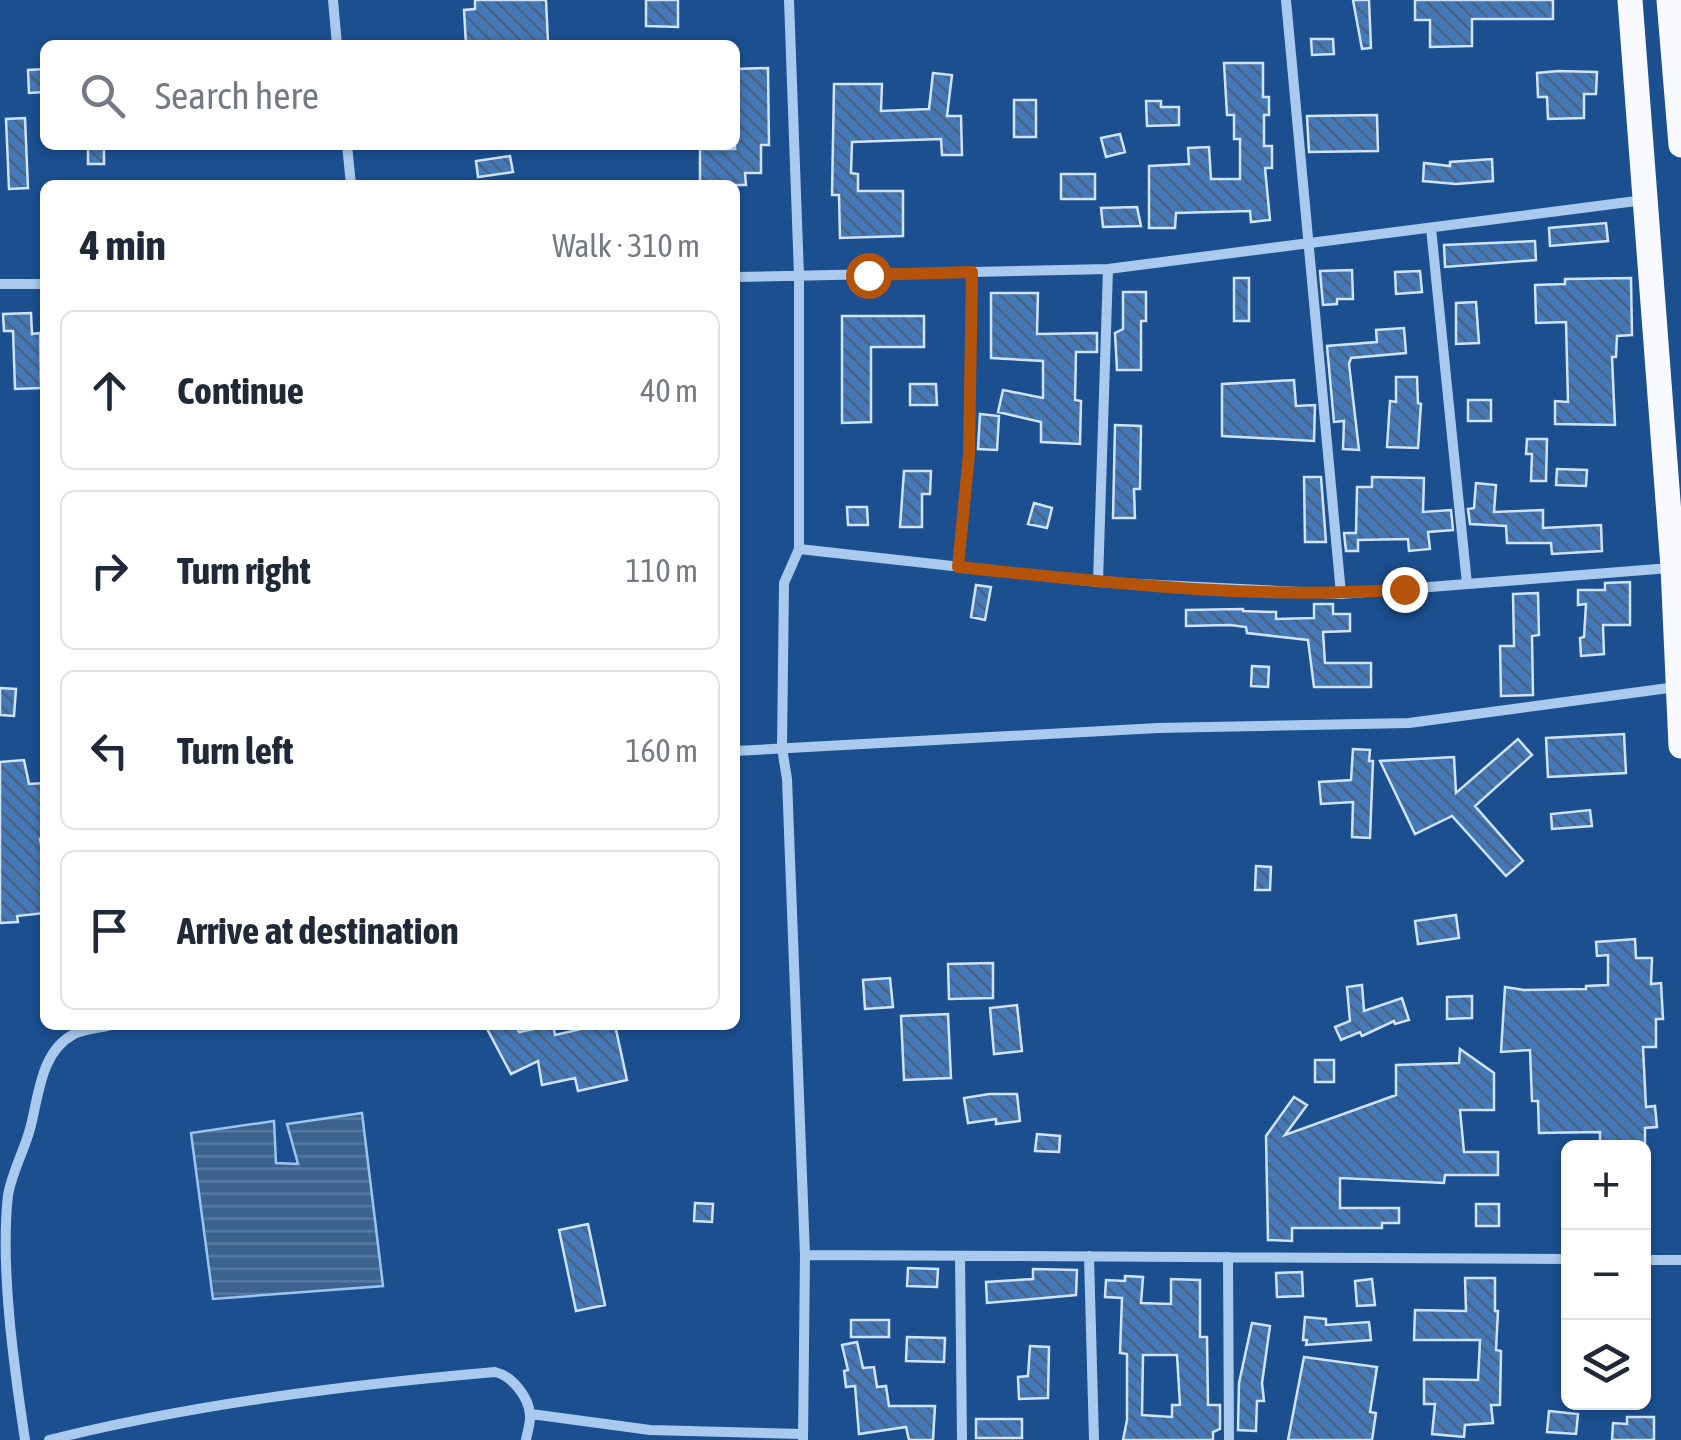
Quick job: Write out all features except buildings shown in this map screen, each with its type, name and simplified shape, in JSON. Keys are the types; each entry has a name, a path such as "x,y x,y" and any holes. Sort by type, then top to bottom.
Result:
{"highway":[{"path":"1630,0 1673,567 1681,746"},
{"path":"1669,0 1681,145"}],"street":[{"path":"333,0 337,40"},
{"path":"531,1414 649,1435 803,1437 805,1254 787,780 782,748 784,584 799,549 800,276 788,0"},
{"path":"1286,0 1341,594"},
{"path":"348,150 350,180"},
{"path":"740,277 1108,270 1646,200"},
{"path":"1431,228 1468,584"},
{"path":"1098,582 1108,270"},
{"path":"958,567 969,454 972,272"},
{"path":"0,284 40,284"},
{"path":"799,549 1098,582 1341,594 1673,567"},
{"path":"740,751 1158,728 1409,722 1677,687"},
{"path":"25,1440 4,1278 7,1196 30,1128 40,1082 55,1050 75,1034 91,1030"},
{"path":"805,1254 1561,1259"},
{"path":"960,1256 962,1440"},
{"path":"1089,1256 1094,1440"},
{"path":"1228,1257 1229,1440"},
{"path":"1651,1260 1681,1260"},
{"path":"49,1440 119,1422 385,1382 495,1372 507,1375 521,1392 531,1414 526,1440"}],"water":[{"path":"362,1113 383,1286 213,1299 191,1133 274,1121 276,1163 298,1164 287,1124"}],"route":[{"path":"868,275 972,272 969,454 958,567 1098,582 1341,594 1404,589"}]}
